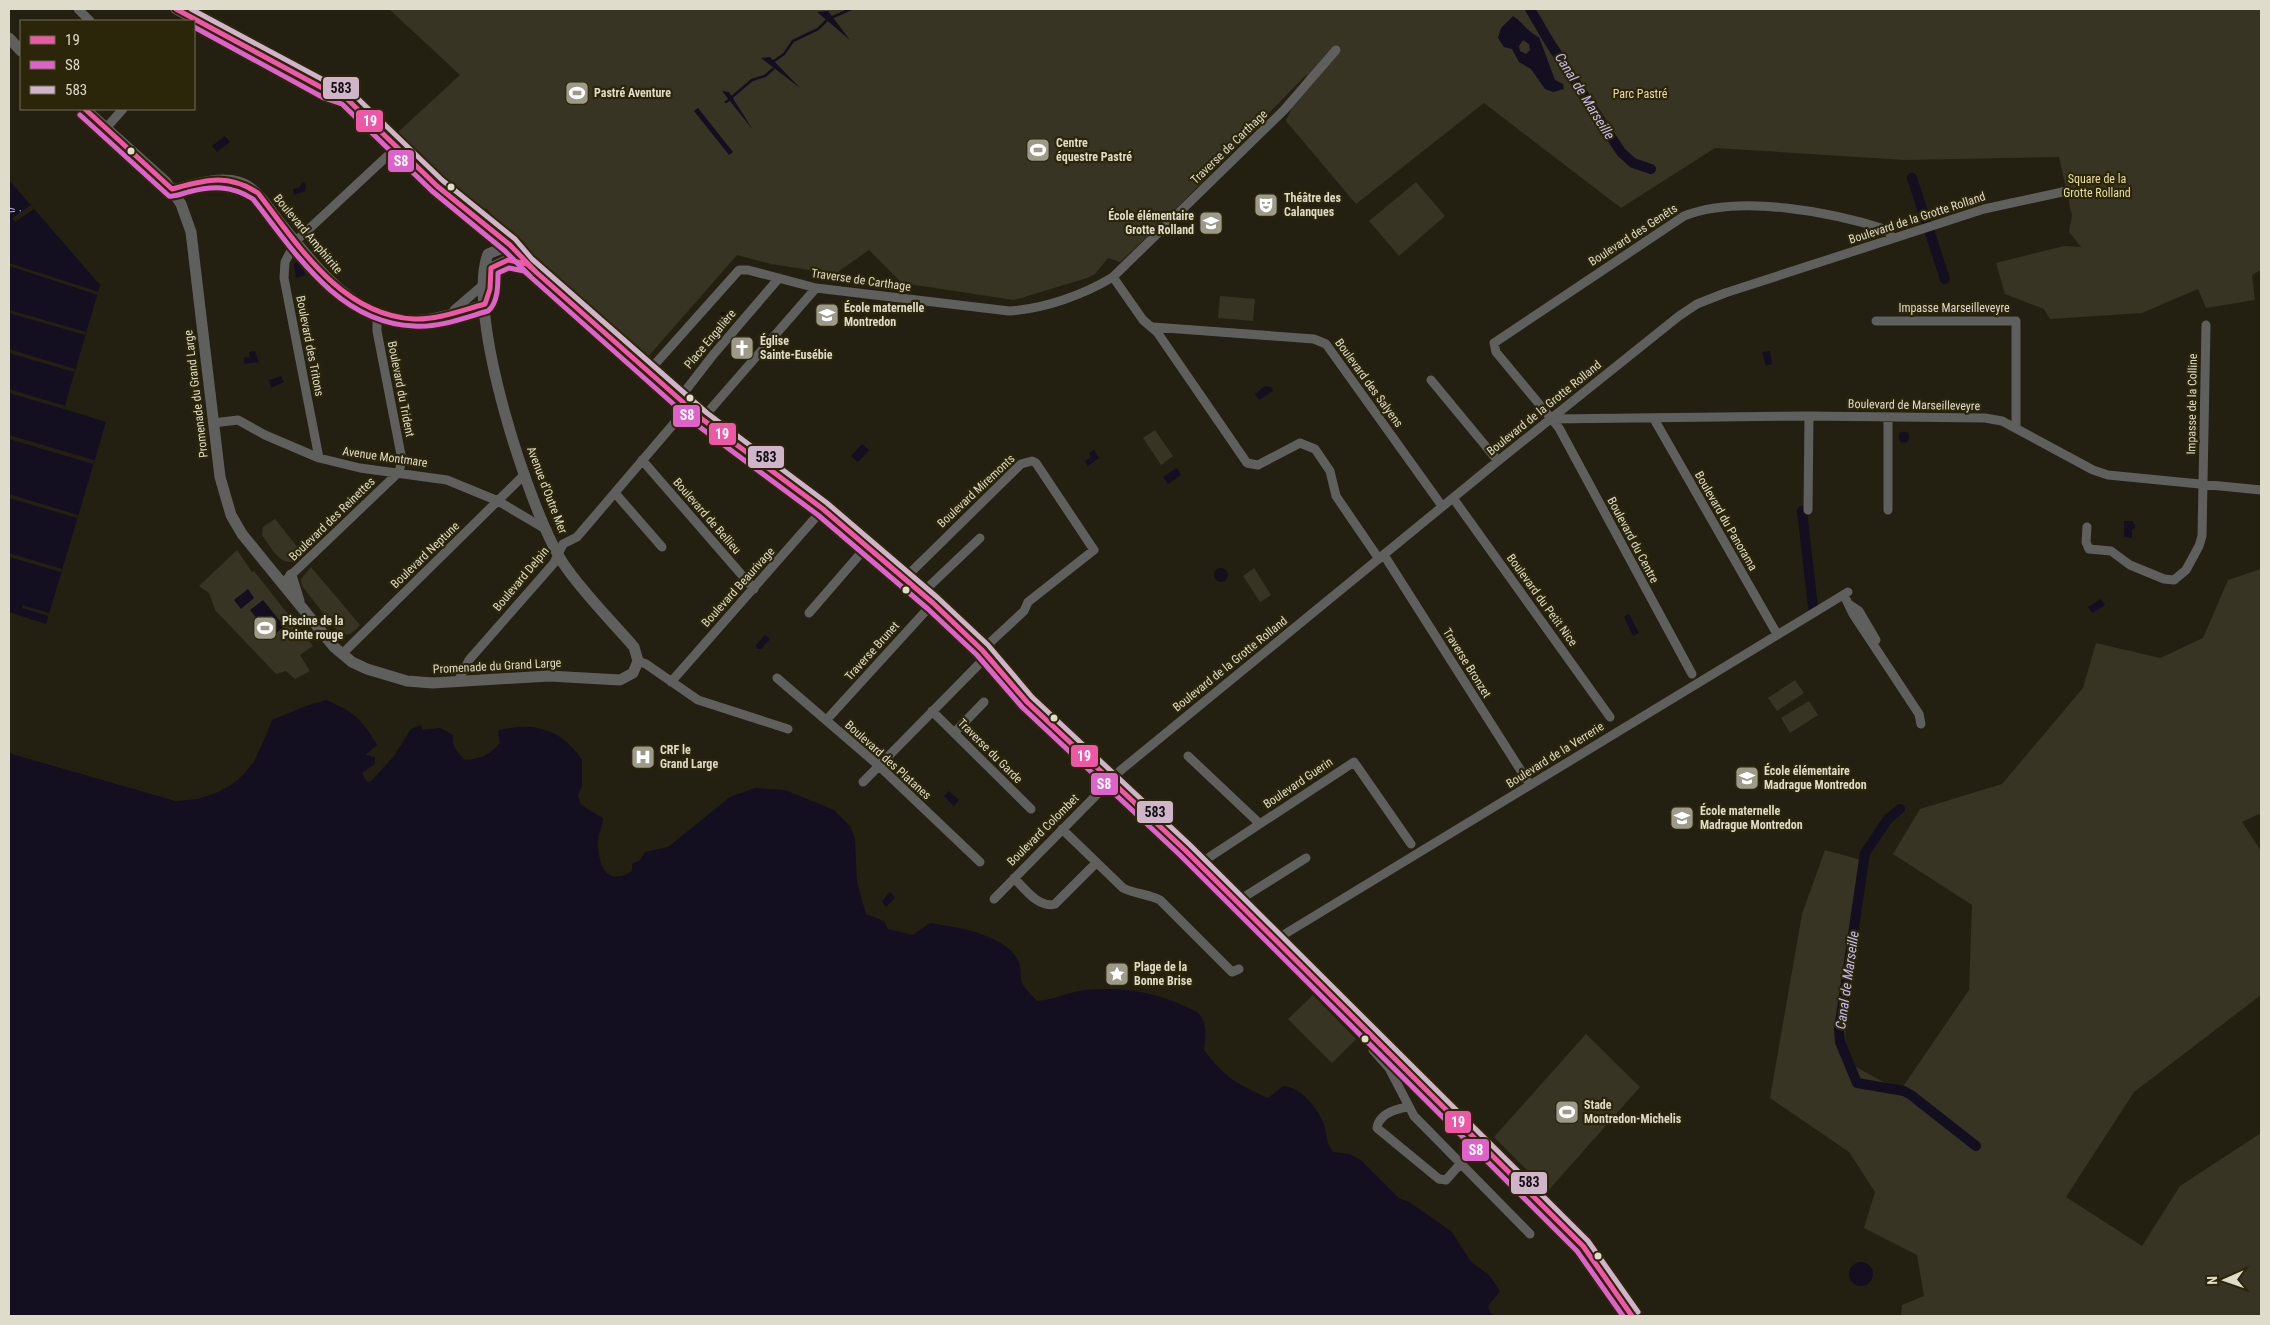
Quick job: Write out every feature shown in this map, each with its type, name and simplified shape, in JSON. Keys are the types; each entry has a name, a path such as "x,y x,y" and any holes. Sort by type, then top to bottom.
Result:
{"street":[{"path":"78,9 89,20"},
{"path":"176,9 191,20"},
{"path":"196,24 328,91 346,98 437,186 510,245 527,264 702,419 823,509 933,603 984,653 1027,702 1199,864 1583,1246 1632,1316"},
{"path":"9,38 20,50"},
{"name":"Traverse de Carthage","path":"648,372 739,270 816,288 1009,311 1035,307 1081,293 1113,277 1284,110 1336,50"},
{"name":"Promenade du Grand Large","path":"85,110 172,189 181,204 191,232 221,482 231,515 242,534 342,654 367,669 398,679 433,683 549,676 620,680 632,673 638,661"},
{"path":"106,128 122,110"},
{"path":"296,241 397,147"},
{"name":"Boulevard Amphitrite","path":"172,189 217,178 241,182 258,193 329,279 361,304 377,312 414,319 443,316 454,311 485,304"},
{"name":"Boulevard de la Grotte Rolland","path":"1110,780 1442,506 1679,316 1697,304 1984,209 2067,191"},
{"name":"Boulevard des Genêts","path":"1552,419 1496,352 1494,343 1684,216 1703,208 1725,206 1788,209 1846,217 1888,230 1892,239"},
{"name":"Avenue d'Outre Mer","path":"483,224 491,236 492,251 490,289 485,304"},
{"name":"Boulevard des Tritons","path":"296,241 284,262 284,278 319,458"},
{"path":"492,251 510,245"},
{"name":"Avenue d'Outre Mer","path":"492,251 486,260 483,285 489,343 500,396 525,474 558,554 577,582 634,647 638,661"},
{"path":"491,268 508,260 527,264"},
{"path":"1113,277 1143,320 1152,327 1247,463 1258,465 1300,443 1305,443 1315,449 1330,471 1336,496 1381,557"},
{"name":"Place Engalière","path":"684,403 779,278"},
{"name":"Boulevard Amphitrite","path":"454,311 483,285"},
{"path":"702,419 816,288"},
{"name":"Boulevard du Trident","path":"377,312 377,331 402,460 399,472"},
{"name":"Impasse Marseilleveyre","path":"1876,321 2016,321 2016,428"},
{"name":"Impasse de la Colline","path":"2087,527 2086,542 2089,549 2111,551 2130,565 2164,579 2178,578 2186,570 2201,541 2204,484 2206,325"},
{"name":"Boulevard des Salyens","path":"1152,327 1314,339 1326,344 1442,506"},
{"path":"1431,380 1498,461"},
{"name":"Boulevard Delpin","path":"458,681 469,660 554,563 563,544 576,537 615,493 684,403"},
{"path":"1808,510 1809,416"},
{"name":"Boulevard de Marseilleveyre","path":"1552,419 1809,416 1985,418 2002,421 2100,473 2261,490"},
{"path":"1888,417 1888,510"},
{"name":"Boulevard du Centre","path":"1552,419 1559,428 1692,674"},
{"name":"Boulevard du Panorama","path":"1654,419 1777,634"},
{"name":"Avenue Montmare","path":"213,423 238,420 265,435 319,458 360,468 447,480 498,501 547,530"},
{"name":"Boulevard de Bellieu","path":"642,460 754,589"},
{"name":"Boulevard Miremonts","path":"905,578 1021,464 1032,461 1036,464 1094,550 1028,602 1024,611 984,653"},
{"name":"Boulevard des Reinettes","path":"282,584 399,472"},
{"name":"Boulevard Neptune","path":"342,654 525,474"},
{"path":"615,493 662,547"},
{"name":"Boulevard du Petit Nice","path":"1453,498 1610,717"},
{"name":"Boulevard Beaurivage","path":"671,682 823,509"},
{"path":"922,594 980,538"},
{"path":"809,614 867,546"},
{"name":"Traverse Bronzet","path":"1381,557 1530,785"},
{"name":"Promenade du Grand Large","path":"291,575 301,605"},
{"name":"Boulevard de la Verrerie","path":"1275,940 1846,593 1853,614 1889,671 1895,675 1919,714 1921,724"},
{"name":"Traverse Brunet","path":"830,716 933,603"},
{"path":"863,782 932,711 984,653"},
{"path":"638,661 646,664 698,700 788,729"},
{"name":"Boulevard des Platanes","path":"777,678 878,765 980,862"},
{"path":"954,733 984,702"},
{"name":"Traverse du Garde","path":"932,711 1031,809"},
{"path":"1188,756 1260,824"},
{"name":"Boulevard Guerin","path":"1199,864 1354,762 1411,844"},
{"name":"Boulevard Colombet","path":"994,899 1110,780"},
{"path":"1062,829 1123,888 1134,894 1160,900 1232,972 1239,969"},
{"path":"1236,902 1306,858"},
{"path":"1014,878 1042,904 1049,906 1054,904 1096,863"},
{"path":"1377,1040 1373,1045 1373,1050 1389,1068 1408,1107 1530,1234"},
{"path":"1408,1107 1388,1112 1377,1125 1377,1128 1439,1180 1446,1180 1460,1163"}],"green space":[{"path":"389,9 2261,9 2261,270 2252,275 2255,300 2206,308 2198,289 2142,313 2050,319 2044,309 2005,294 1996,263 2064,246 2081,247 2069,232 2072,216 2059,157 1905,160 1715,148 1621,208 1484,103 1356,204 1286,121 1307,74 1167,218 1120,262 1108,258 1095,274 1087,278 1014,300 902,283 869,250 835,274 771,264 737,255 646,359 524,251 507,234 487,209 473,208 396,134 460,75"},
{"path":"1416,182 1445,216 1399,256 1369,221"},
{"path":"1220,296 1255,299 1253,321 1218,318"},
{"path":"1155,430 1173,456 1161,465 1143,438"},
{"path":"275,519 303,554 296,561 290,562 280,558 262,535 263,527"},
{"name":"Piscine de la Pointe rouge","path":"237,550 252,572 254,571 313,646 300,655 310,671 295,679 286,671 276,674 215,610 209,593 199,586"},
{"path":"311,567 360,625 352,632 345,634 338,632 302,586 301,579"},
{"path":"1254,568 1271,595 1260,602 1243,576"},
{"path":"2261,569 2261,813 2242,822 2261,851 2261,995 2134,1092 2066,1197 2142,1246 2180,1186 2261,1133 2261,1316 1901,1316 1902,1305 1924,1296 1917,1255 1864,1228 1875,1192 1849,1152 1770,1098 1802,914 1825,850 1861,860 1846,959 1845,1061 1900,1091 1969,990 1972,905 1893,854 1920,809 2002,784 2083,688 2096,643 2160,658 2203,638 2228,580"},
{"path":"1795,680 1804,693 1777,711 1768,698"},
{"path":"1809,701 1818,715 1790,733 1781,718"},
{"path":"1313,995 1356,1039 1332,1063 1288,1019"},
{"name":"Stade Montredon-Michelis","path":"1586,1034 1640,1087 1548,1191 1494,1137"}],"shaded area":[{"path":"828,11 850,40 817,12"},
{"path":"1513,16 1539,37 1555,80 1563,84 1564,89 1553,92 1545,89 1531,69 1519,62 1512,49 1504,47 1498,38 1501,28","holes":["1523,40 1529,44 1530,50 1526,54 1520,51 1519,46"]},
{"path":"770,57 800,88 761,58"},
{"path":"722,91 729,92 753,130"},
{"path":"698,108 733,152 729,155 694,111"},
{"path":"225,136 230,142 217,152 212,146"},
{"path":"9,180 100,285 64,409 106,422 46,624 9,612"},
{"path":"302,182 306,184 305,191 294,195 293,189 300,187"},
{"path":"297,261 301,262 305,275 296,278 294,264"},
{"path":"732,308 736,312 728,321 721,315 721,312 727,313"},
{"path":"255,351 259,362 244,364 244,358 250,357 249,352"},
{"path":"1770,351 1772,364 1766,366 1762,352"},
{"path":"281,376 284,382 271,388 269,380"},
{"path":"1265,386 1271,387 1273,391 1259,400 1255,394"},
{"path":"1904,431 1910,437 1904,443 1898,437"},
{"path":"862,444 869,450 858,462 851,456"},
{"path":"1094,450 1099,458 1088,466 1085,461 1091,457 1089,453"},
{"path":"1177,468 1181,475 1168,484 1163,477"},
{"path":"2124,521 2132,521 2136,526 2132,530 2132,538 2124,537"},
{"path":"1218,568 1224,568 1228,575 1224,582 1218,582 1214,578 1214,572"},
{"path":"248,589 254,598 241,609 234,600"},
{"path":"2101,599 2105,605 2092,613 2088,607"},
{"path":"263,600 284,626 272,637 250,610"},
{"path":"1629,614 1639,633 1633,636 1624,617"},
{"path":"765,635 770,639 761,649 757,649 756,645"},
{"path":"326,700 344,708 362,722 377,745 365,755 375,757 375,764 362,773 367,782 371,781 394,756 411,729 421,725 422,730 440,728 453,735 454,746 465,760 476,759 492,751 500,743 498,731 503,729 528,727 547,730 555,734 570,745 582,760 582,786 578,795 581,805 603,818 598,838 598,850 602,865 610,875 623,875 632,871 632,864 640,860 645,852 668,847 730,797 755,788 785,790 834,810 850,826 855,839 857,882 866,914 884,921 888,929 913,935 930,923 966,930 991,938 1011,951 1018,960 1022,982 1037,1001 1085,990 1110,989 1135,991 1159,996 1196,1011 1204,1022 1204,1050 1225,1074 1248,1089 1268,1098 1283,1086 1295,1090 1307,1098 1320,1116 1328,1144 1333,1152 1350,1154 1362,1161 1399,1198 1409,1202 1452,1232 1471,1262 1489,1275 1500,1291 1488,1306 1491,1314 1498,1316 9,1316 9,753 176,801 196,798 213,794 239,778 257,754 272,720"},
{"path":"949,791 959,800 954,806 944,796"},
{"path":"890,892 895,898 886,907 882,901"},
{"path":"1861,1262 1866,1263 1872,1269 1872,1279 1866,1285 1861,1286 1856,1285 1850,1279 1849,1274 1850,1269 1856,1263"}],"pier":[{"path":"31,205 34,209 15,222 12,218"},
{"path":"9,263 99,292 98,295 9,266"},
{"path":"9,310 86,332 85,335 9,313"},
{"path":"9,349 75,369 74,372 9,353"},
{"path":"9,389 65,406 64,409 9,393"},
{"path":"9,435 94,460 93,464 9,439"},
{"path":"9,494 78,515 77,518 9,498"},
{"path":"9,553 62,569 61,572 9,557"},
{"path":"22,605 49,613 49,616 22,608"},
{"path":"270,718 272,720 254,762 238,780 218,792 198,799 176,801 9,753 9,750 176,799 197,797 217,790 237,778 252,761"}],"waterway":[{"path":"833,17 851,9"},
{"name":"Canal de Marseille","path":"1530,9 1621,152 1633,163 1651,169"},
{"path":"774,61 784,54 793,41 818,29 827,20"},
{"path":"732,97 752,80 765,76 773,69"},
{"name":"Canal de Marseille","path":"1912,178 1945,279"},
{"name":"Canal de Marseille","path":"1802,511 1813,607"},
{"name":"Canal de Marseille","path":"1900,809 1888,819 1865,853 1839,1029 1840,1042 1857,1083 1904,1091 1976,1146"}],"ferry route":[{"path":"9,208 21,211"},
{"path":"9,212 18,211"}],"transit line":[{"name":"19","path":"176,9 328,91 346,98 437,186 510,245 536,272"},
{"name":"583","path":"191,9 331,84 351,92 442,180 515,239 532,259 707,413 827,503 938,598 988,645 1032,697 1190,845 1588,1241 1638,1312"},
{"name":"S8","path":"195,28 324,98 342,104 432,191 505,251 531,277"},
{"name":"19","path":"86,110 172,189 216,180 236,183 258,193 306,255 324,274 343,291 364,305 388,315 414,319 432,318 485,304 490,289 491,268 508,260 527,264 702,419 823,509 933,603 982,650 1027,702 1185,850 1583,1246 1632,1316"},
{"name":"S8","path":"80,115 169,196 221,188 237,191 253,199 302,262 321,281 341,298 363,312 387,322 423,326 451,322 488,311 496,299 498,273 509,268 524,271 697,425 818,515 928,609 977,655 1022,707 1180,855 1577,1251 1623,1316"}],"place":[{"name":"Pastré Aventure","path":"577,93"},
{"name":"Centre équestre Pastré","path":"1038,150"},
{"name":"Théâtre des Calanques","path":"1266,205"},
{"name":"École élémentaire Grotte Rolland","path":"1211,223"},
{"name":"École maternelle Montredon","path":"827,315"},
{"name":"Église Sainte-Eusébie","path":"742,348"},
{"name":"Piscine de la Pointe rouge","path":"265,628"},
{"name":"CRF le Grand Large","path":"643,757"},
{"name":"École élémentaire Madrague Montredon","path":"1747,778"},
{"name":"École maternelle Madrague Montredon","path":"1682,818"},
{"name":"Plage de la Bonne Brise","path":"1117,974"},
{"name":"Stade Montredon-Michelis","path":"1567,1112"}],"park label":[{"name":"Parc Pastré","path":"1640,94"},
{"name":"Square de la Grotte Rolland","path":"2097,186"}]}
